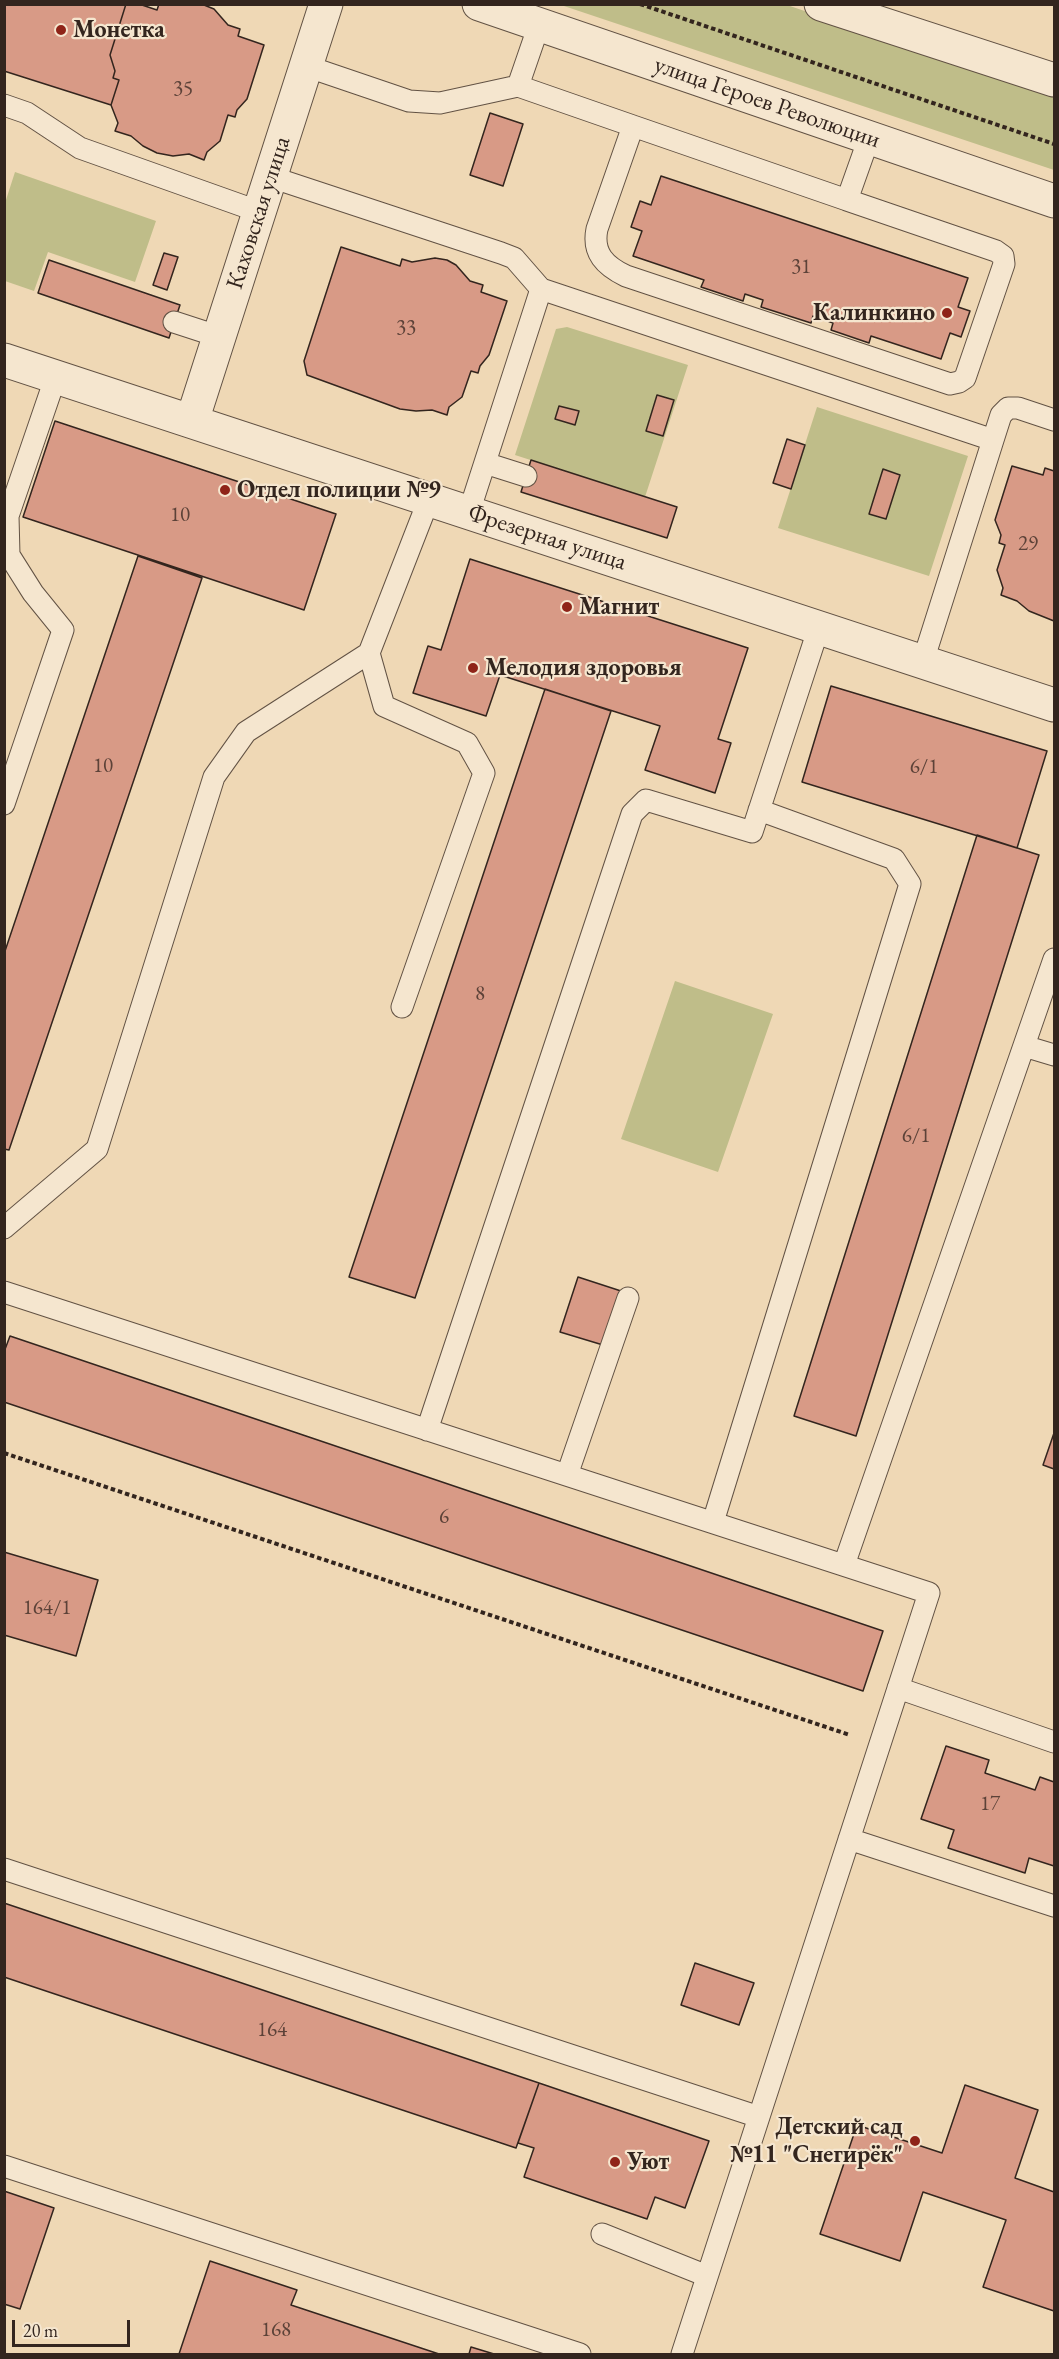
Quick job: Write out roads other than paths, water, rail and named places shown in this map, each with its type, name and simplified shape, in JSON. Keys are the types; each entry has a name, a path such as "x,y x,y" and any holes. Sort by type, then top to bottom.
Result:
{"street":[{"name":"Каховская улица","path":"192,421 326,4"},
{"name":"улица Героев Революции","path":"479,4 1054,201"},
{"path":"821,4 1054,80"},
{"name":"Фрезерная улица","path":"4,360 1054,705"}],"lane":[{"path":"518,86 539,25"},
{"path":"306,66 408,102 424,104 440,103 518,86 996,250 1003,256 1004,264 965,378 950,384 626,276 611,269 596,249 595,239 633,126"},
{"path":"4,105 27,113 80,148 260,212"},
{"path":"847,200 869,138"},
{"path":"271,177 501,252 514,258 541,290 993,440"},
{"path":"469,512 541,290"},
{"path":"174,322 220,337"},
{"path":"4,804 63,630 33,593 9,555 6,518 56,376"},
{"path":"923,661 1001,415 1008,408 1018,408 1054,420"},
{"path":"485,463 526,476"},
{"path":"4,1228 98,1149 214,777 246,732 369,653 429,499"},
{"path":"427,1430 632,814 646,800 752,832 819,627"},
{"path":"369,653 384,706 466,742 484,773 402,1007"},
{"path":"713,1522 910,884 894,859 759,810"},
{"path":"844,1565 1054,959"},
{"path":"1024,1046 1054,1055"},
{"path":"4,1292 929,1593 682,2355"},
{"path":"567,1475 628,1298"},
{"path":"898,1688 1054,1742"},
{"path":"849,1839 1054,1906"},
{"path":"4,1869 759,2117"},
{"path":"4,2166 580,2355"},
{"path":"602,2234 707,2276"}],"place":[{"name":"Монетка","path":"61,30"},
{"name":"Калинкино","path":"947,313"},
{"name":"Отдел полиции №9","path":"225,490"},
{"name":"Магнит","path":"567,607"},
{"name":"Мелодия здоровья","path":"473,668"},
{"name":"Детский сад №11 \"Снегирёк\"","path":"915,2141"},
{"name":"Уют","path":"615,2162"}]}
